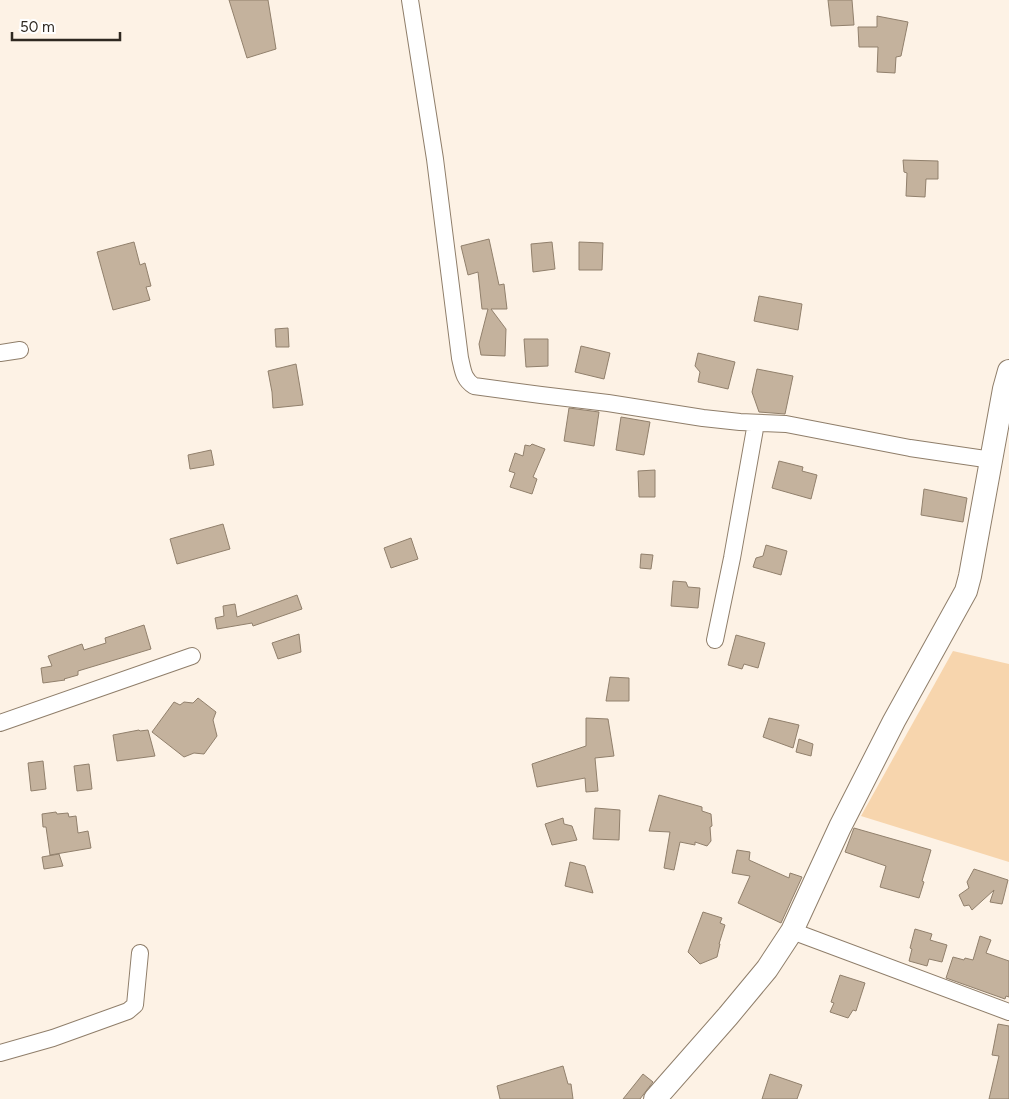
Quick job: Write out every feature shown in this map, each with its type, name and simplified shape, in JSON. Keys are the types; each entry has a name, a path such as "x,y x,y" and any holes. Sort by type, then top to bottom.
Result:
{"main road":[{"path":"660,1098 767,969 792,931 840,827 894,720 966,590 1009,371"}],"street":[{"path":"410,0 435,159 460,358 464,378 474,386 608,402 703,418 786,424 910,448 992,460"},
{"path":"0,353 20,350"},
{"path":"715,640 756,423"},
{"path":"0,723 192,656"},
{"path":"792,931 1009,1012"},
{"path":"0,1053 53,1038 128,1011 135,1005 140,953"}],"shaded area":[{"path":"953,651 1009,664 1009,862 861,816"}],"building":[{"path":"229,0 268,0 276,49 247,58"},
{"path":"828,0 852,0 854,25 831,26"},
{"path":"877,16 908,22 901,56 896,57 895,73 877,72 878,47 859,47 858,27 877,27"},
{"path":"903,160 938,161 938,179 926,179 925,197 906,196 907,173 904,172"},
{"path":"489,239 499,285 504,284 507,309 491,309 506,329 505,356 481,355 479,344 488,309 482,309 478,272 468,275 461,246"},
{"path":"134,242 140,265 145,263 151,286 146,287 150,300 113,310 97,252"},
{"path":"552,242 555,269 533,272 531,244"},
{"path":"579,242 603,243 602,270 579,270"},
{"path":"759,296 802,304 798,330 754,321"},
{"path":"288,328 289,347 276,347 275,329"},
{"path":"524,339 548,339 548,366 526,367"},
{"path":"581,346 610,353 604,379 575,372"},
{"path":"698,353 735,362 728,389 698,382 700,372 695,366"},
{"path":"296,364 303,405 273,408 268,371"},
{"path":"757,369 793,376 785,414 759,412 752,392"},
{"path":"569,408 599,412 594,446 564,441"},
{"path":"621,417 650,422 644,455 616,450"},
{"path":"532,444 545,449 533,477 537,479 532,494 510,487 515,473 509,471 515,453 523,456 525,445 530,446"},
{"path":"211,450 214,465 190,469 188,455"},
{"path":"779,461 803,467 802,471 817,475 811,499 772,488"},
{"path":"655,470 655,497 639,497 638,471"},
{"path":"924,489 967,498 963,522 921,515"},
{"path":"223,524 230,549 177,564 170,539"},
{"path":"411,538 418,559 391,568 384,548"},
{"path":"766,545 787,551 781,575 753,567 756,558 763,556"},
{"path":"641,554 653,555 651,569 640,568"},
{"path":"673,581 686,582 688,587 700,588 698,608 671,606"},
{"path":"297,595 302,609 253,626 252,623 217,629 215,618 224,616 223,606 235,604 237,617"},
{"path":"144,625 151,649 78,671 78,675 65,680 43,683 41,668 52,666 48,656 82,644 84,650 106,643 105,638"},
{"path":"299,634 301,652 278,659 272,643"},
{"path":"736,635 765,643 758,668 744,664 742,669 728,665"},
{"path":"610,677 629,678 629,701 606,701"},
{"path":"198,698 216,712 213,720 217,736 204,754 194,753 184,757 152,732 174,702 180,705 184,702 193,703"},
{"path":"586,718 608,719 614,756 595,758 598,791 586,792 585,778 537,787 532,764 586,746"},
{"path":"769,718 799,725 793,748 763,737"},
{"path":"148,730 155,756 117,761 113,735"},
{"path":"799,739 813,744 811,756 796,752"},
{"path":"43,761 46,789 31,791 28,763"},
{"path":"89,764 92,789 77,791 74,766"},
{"path":"659,795 702,807 702,811 711,814 711,841 707,846 695,842 695,845 680,842 674,870 664,868 670,832 649,831"},
{"path":"595,808 620,810 619,840 593,839"},
{"path":"56,812 57,814 68,813 69,817 76,816 78,833 88,831 91,848 50,855 46,827 43,827 42,814"},
{"path":"563,818 564,824 572,826 577,840 552,845 545,824"},
{"path":"854,828 931,850 919,898 880,887 886,866 845,852"},
{"path":"737,850 750,852 749,860 789,878 790,873 802,877 781,923 738,903 750,876 732,873"},
{"path":"59,854 63,866 44,869 42,857"},
{"path":"570,862 585,866 593,893 565,886"},
{"path":"974,869 1008,880 1002,904 990,902 994,890 972,910 969,905 964,906 959,895 969,888 967,882"},
{"path":"703,912 722,918 720,923 725,925 717,957 700,964 688,952"},
{"path":"915,929 932,934 930,940 947,945 942,962 929,959 927,966 909,961"},
{"path":"980,936 991,940 986,953 1009,961 1009,997 1006,996 1005,999 946,978 953,957 973,960"},
{"path":"840,975 865,983 856,1011 853,1010 848,1018 830,1012 834,1003 831,1002"},
{"path":"998,1024 1009,1026 1009,1099 989,1099 999,1056 992,1055"},
{"path":"563,1066 568,1084 571,1084 573,1099 500,1099 497,1086"},
{"path":"643,1074 653,1082 640,1099 623,1099"},
{"path":"770,1074 802,1085 797,1099 762,1099"}]}
